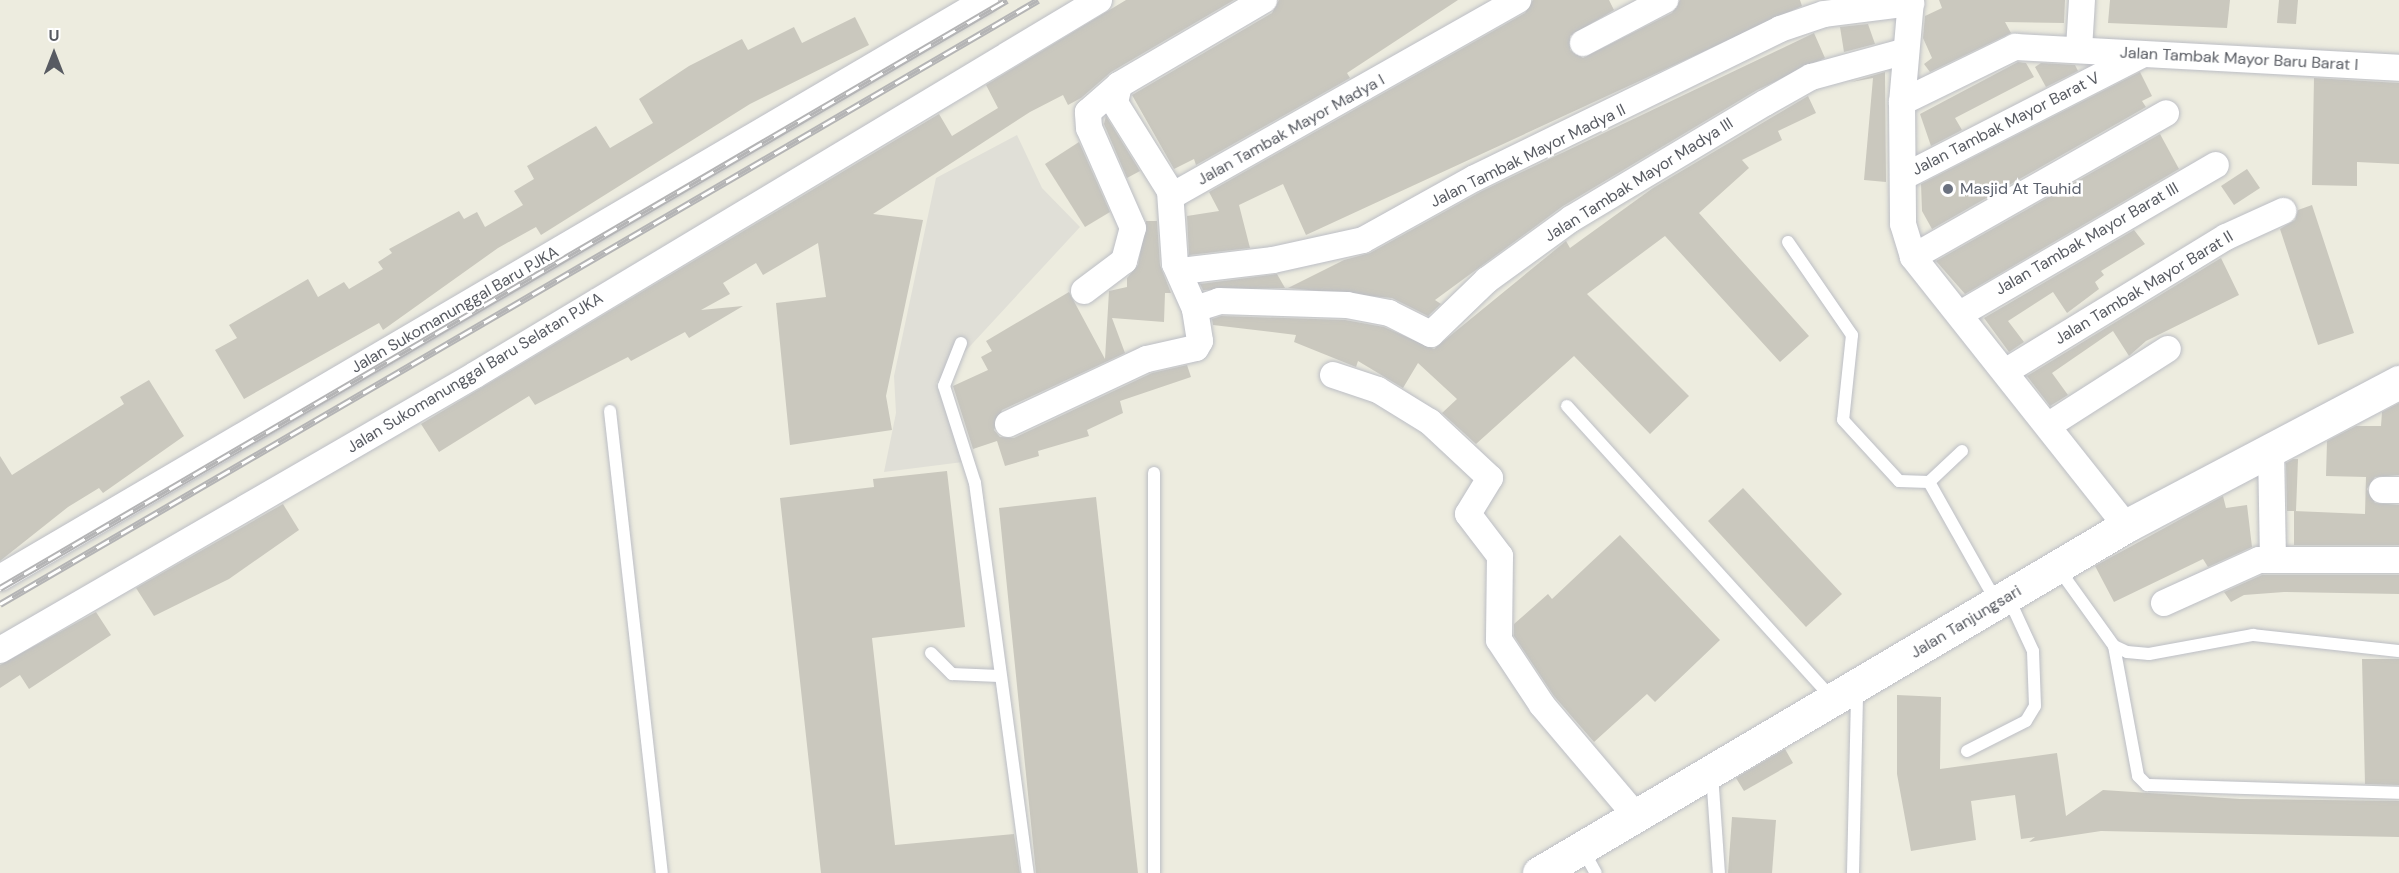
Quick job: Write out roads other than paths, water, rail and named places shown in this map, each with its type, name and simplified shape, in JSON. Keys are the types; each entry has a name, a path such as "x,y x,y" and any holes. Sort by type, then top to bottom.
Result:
{"main road":[{"name":"Jalan Tanjungsari","path":"1539,873 1589,861 1636,816 1846,695 2126,526 2271,447 2399,382"}],"street":[{"name":"Jalan Sukomanunggal Baru PJKA","path":"0,578 950,18 985,0"},
{"name":"Jalan Sukomanunggal Baru Selatan PJKA","path":"0,650 980,74 1099,0"},
{"path":"1084,291 1115,272 1132,236 1133,220 1087,117 1094,103 1119,85 1264,0"},
{"name":"Jalan Tambak Mayor Madya I","path":"1170,191 1189,188 1518,0"},
{"path":"1583,43 1665,0"},
{"path":"2079,49 2082,0"},
{"path":"1911,2 1902,102 1903,224 1913,257 2008,370 2126,526"},
{"name":"Jalan Tambak Mayor Madya II","path":"1181,271 1273,260 1363,240 1475,178 1780,29 1824,14 1911,2"},
{"name":"Jalan Tambak Mayor Baru Barat I","path":"1902,102 2015,47 2399,68"},
{"name":"Jalan Tambak Mayor Madya III","path":"1207,305 1347,305 1389,313 1431,334 1487,280 1571,219 1765,102 1811,77 1906,51"},
{"name":"Jalan Tambak Mayor Barat V","path":"1903,177 2141,55"},
{"path":"1008,424 1148,359 1196,348 1200,341 1207,305 1175,264 1170,191 1115,103 1119,85"},
{"path":"1913,257 2166,113"},
{"name":"Jalan Tambak Mayor Barat III","path":"1960,314 2216,165"},
{"name":"Jalan Tambak Mayor Barat II","path":"2008,370 2226,237 2283,211"},
{"path":"2049,425 2168,349"},
{"path":"1333,375 1378,390 1430,422 1484,470 1490,484 1468,514 1500,556 1499,640 1542,705 1636,816"},
{"path":"2271,447 2273,558"},
{"path":"2164,603 2229,570 2273,558 2399,560"}],"lane":[{"path":"1788,242 1852,335 1842,420 1899,481 1929,482 1962,451"},
{"path":"961,343 944,386 975,483 999,676 1028,873"},
{"path":"1567,406 1846,695 1853,873"},
{"path":"610,411 662,873"},
{"path":"1154,473 1154,873"},
{"path":"1929,482 2033,651 2035,706 2026,721 1967,752"},
{"path":"2058,568 2114,646 2138,776 2147,785 2399,792"},
{"path":"2114,646 2149,654 2267,635 2399,651"},
{"path":"931,653 952,674 999,676"},
{"path":"1712,773 1719,873"}],"railway":[{"path":"0,588 1007,0"},
{"path":"0,604 1038,0"}],"place":[{"name":"Masjid At Tauhid","path":"1948,189"}]}
